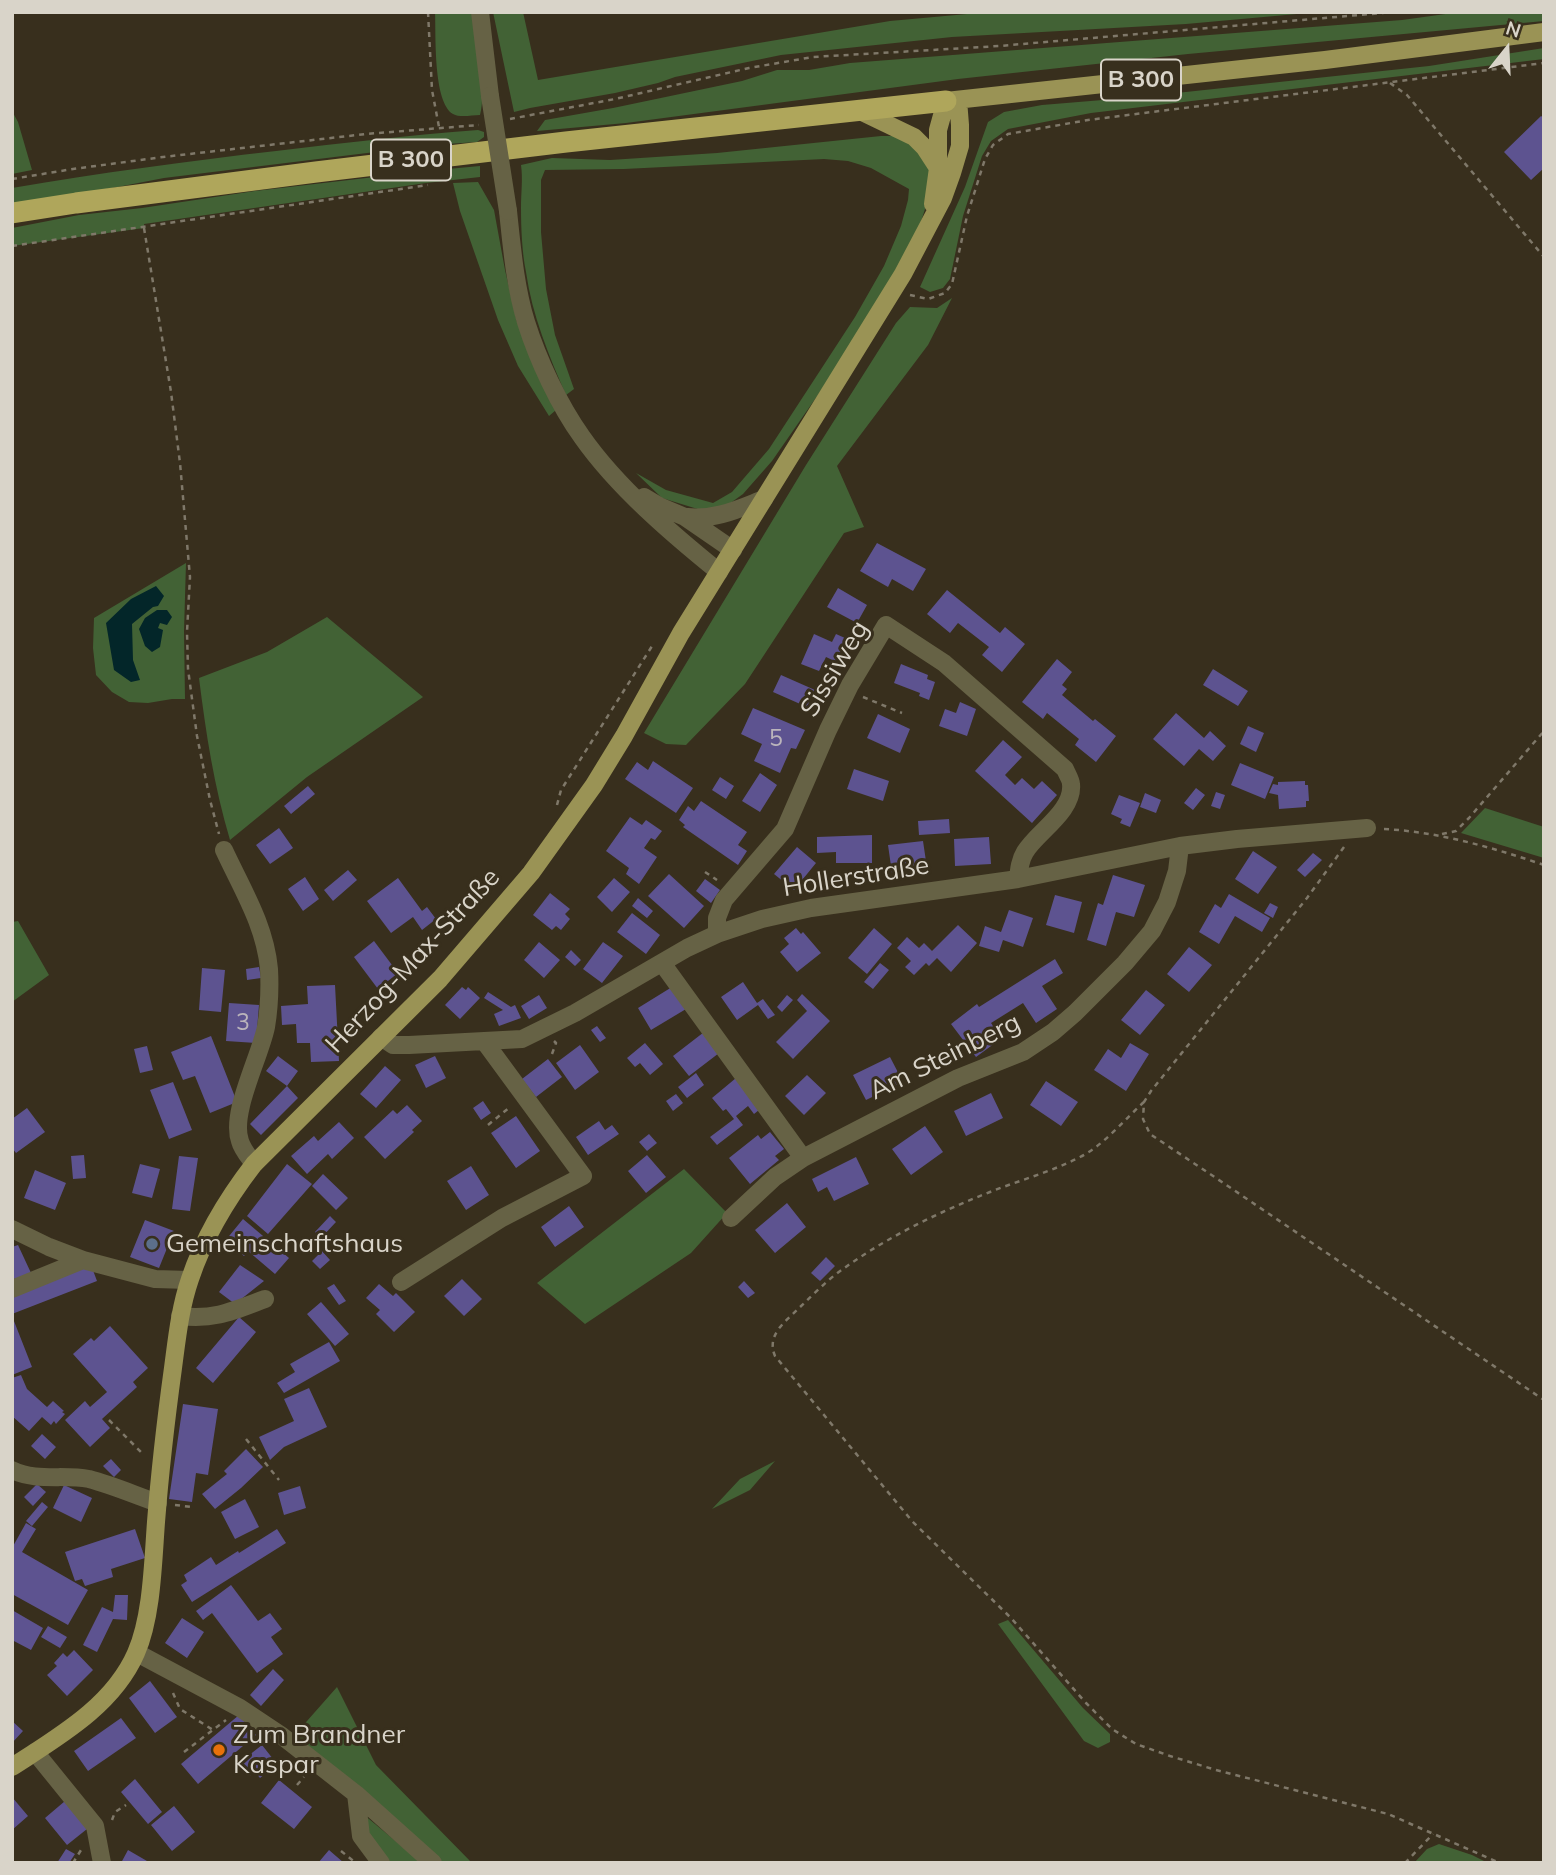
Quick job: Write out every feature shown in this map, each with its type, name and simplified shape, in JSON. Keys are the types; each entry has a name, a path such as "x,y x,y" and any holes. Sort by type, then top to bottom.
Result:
{"highway":[{"name":"B 300","path":"12,213 539,145 952,101"}],"main road":[{"name":"B 300","path":"952,101 1325,60 1544,32"},
{"path":"928,228 938,168 938,130 952,101"},
{"path":"928,228 953,173 960,146 960,125 952,101"},
{"path":"862,112 914,137 938,168"},
{"name":"Herzog-Max-Straße","path":"12,1767 81,1721 121,1678 136,1653 146,1620 151,1586 161,1472 180,1316 189,1280 209,1231 233,1191 254,1164 465,952 531,873 561,832 618,746 681,633 895,288 928,228"}],"street":[{"path":"480,12 514,272 526,322 543,363 562,405 604,466 675,537 719,572"},
{"path":"623,484 659,506 685,516 733,550"},
{"path":"685,516 703,518 725,514 764,499"},
{"name":"Sissiweg","path":"717,934 717,918 724,900 785,829 828,730 886,625 944,663 1065,769 1071,783 1070,796 1065,807 1025,851 1019,864 1018,879"},
{"name":"Hollerstraße","path":"382,1037 393,1045 523,1039 717,934 762,919 811,908 1018,879 1180,846 1367,828"},
{"name":"Am Steinberg","path":"731,1218 775,1177 803,1157 958,1078 1023,1052 1053,1032 1125,963 1152,930 1167,902 1177,871 1180,846"},
{"path":"224,850 256,914 266,944 269,971 265,1029 241,1109 238,1129 240,1142 254,1164"},
{"path":"662,963 803,1157"},
{"path":"401,1282 502,1218 583,1176 484,1041"},
{"path":"12,1229 83,1260 155,1279 189,1280"},
{"path":"12,1289 83,1260"},
{"path":"180,1316 199,1318 225,1315 265,1299"},
{"path":"12,1470 36,1478 88,1479 158,1503"},
{"path":"136,1653 240,1708 282,1736 356,1794 433,1863"},
{"path":"35,1752 95,1826 102,1863"},
{"path":"356,1794 361,1836 381,1863"}],"path":[{"path":"428,12 432,90 439,127"},
{"path":"500,121 813,57 1013,44 1394,12"},
{"path":"895,288 928,299 945,293 952,284 967,216 985,159 993,145 1008,134 1088,120 1544,63"},
{"path":"1390,83 1407,95 1544,257"},
{"path":"12,179 163,157 487,123"},
{"path":"12,246 428,185"},
{"path":"144,228 180,463 190,577 188,669 197,736 224,850"},
{"path":"555,811 561,790 657,639"},
{"path":"848,691 901,713"},
{"path":"1439,834 1456,831 1544,731"},
{"path":"1367,828 1439,834 1544,865"},
{"path":"1348,829 1349,841 1307,898 1144,1102 1104,1139 1082,1156 950,1209 885,1242 842,1269 813,1295 781,1326 771,1347 775,1356 912,1521 1011,1618 1112,1729 1136,1744 1170,1756 1388,1814 1500,1863"},
{"path":"488,1125 524,1096"},
{"path":"1144,1102 1143,1119 1150,1134 1544,1400"},
{"path":"109,1420 161,1472"},
{"path":"246,1438 279,1480"},
{"path":"163,1667 180,1709 213,1730"},
{"path":"184,1752 240,1708"},
{"path":"111,1822 115,1812 126,1805"},
{"path":"1405,1863 1433,1834"},
{"path":"341,1851 356,1863"}],"green space":[{"path":"435,12 473,12 482,79 480,115 453,114 442,96 437,67"},
{"path":"493,12 523,12 538,80 890,21 989,12 1319,12 1186,24 952,37 781,55 675,77 615,93 514,112"},
{"path":"1460,12 1544,12 1544,21 1188,54 958,79 626,123 537,131 545,120 742,81 777,70 809,70 850,63 1402,20"},
{"path":"1544,48 1544,59 1091,113 1008,129 991,141 982,156 963,216 950,279 943,288 930,292 920,287 965,187 988,122 1004,112 1042,105 1429,66"},
{"path":"12,111 18,122 32,170 12,174"},
{"path":"478,130 484,132 484,137 477,142 432,145 164,178 66,197 12,204 12,188 243,155"},
{"path":"900,136 924,153 931,173 930,193 920,225 898,269 854,343 772,461 743,494 725,507 704,511 662,498 636,473 666,490 713,503 732,492 769,449 855,317 884,266 901,226 909,189 871,168 848,161 824,159 624,169 545,170 541,180 541,232 546,289 555,335 574,389 566,395 532,304 522,240 521,165 552,158 610,160 717,153"},
{"path":"480,166 480,177 144,224 144,228 12,246 12,228 79,215 255,191"},
{"path":"478,182 494,210 517,322 556,410 549,416 518,366 498,320 460,211 453,183"},
{"path":"952,298 928,345 837,466 864,527 844,533 745,684 686,745 666,744 644,733 806,465 896,323 910,307 937,308"},
{"path":"186,563 185,699 129,702 112,692 96,675 94,618"},
{"path":"327,617 423,697 307,777 230,840 211,760 199,678 267,652"},
{"path":"1485,808 1544,827 1544,858 1461,833"},
{"path":"18,921 49,975 12,1002 12,922"},
{"path":"684,1169 727,1213 691,1253 585,1324 537,1283"},
{"path":"775,1461 750,1490 712,1509 740,1479"},
{"path":"1008,1620 1083,1708 1110,1734 1110,1742 1098,1748 1084,1741 998,1624"},
{"path":"337,1687 376,1765 472,1863 439,1863 292,1738"},
{"path":"363,1814 422,1863 387,1863 366,1835"},
{"path":"1439,1844 1488,1863 1414,1863 1427,1849"}],"water":[{"path":"156,586 164,596 158,606 132,624 133,660 140,680 131,682 114,670 106,623 131,599"},
{"path":"157,610 167,610 172,617 167,625 160,623 158,628 163,630 160,647 152,652 145,646 139,629 145,618"}],"building":[{"path":"1541,116 1544,118 1544,168 1531,180 1504,152"},
{"path":"877,543 926,569 913,591 892,579 888,587 860,571"},
{"path":"838,588 867,605 857,623 827,607"},
{"path":"947,590 1000,633 1005,627 1025,644 1002,672 982,655 989,647 958,623 950,633 927,614"},
{"path":"814,634 832,642 836,634 854,642 843,665 826,657 819,671 801,664"},
{"path":"1057,659 1072,672 1062,685 1067,689 1062,695 1116,736 1096,762 1075,745 1079,739 1047,713 1043,719 1022,702"},
{"path":"901,664 928,675 927,679 935,682 929,700 919,696 920,693 894,683"},
{"path":"1213,669 1248,691 1238,706 1203,685"},
{"path":"781,675 815,690 807,707 773,692"},
{"path":"960,702 976,709 967,736 939,726 945,709 956,713"},
{"path":"753,708 805,730 796,749 791,748 780,773 754,761 762,744 741,734"},
{"path":"1176,713 1204,738 1210,731 1226,746 1213,761 1199,749 1184,766 1153,739"},
{"path":"878,714 910,729 900,753 867,738"},
{"path":"1248,726 1264,733 1256,752 1240,744"},
{"path":"1003,740 1022,757 1005,775 1015,785 1022,778 1034,789 1042,781 1057,795 1032,823 975,771"},
{"path":"653,761 693,788 676,813 625,779 637,762 648,770"},
{"path":"1240,763 1274,777 1265,799 1231,785"},
{"path":"854,769 889,781 883,801 847,789"},
{"path":"760,773 777,785 760,812 742,801"},
{"path":"720,777 734,786 726,799 712,790"},
{"path":"1305,781 1305,785 1308,785 1309,801 1306,801 1306,807 1279,809 1278,795 1269,793 1273,784"},
{"path":"308,786 315,794 291,814 284,806"},
{"path":"1196,788 1205,795 1193,810 1184,803"},
{"path":"1216,792 1225,795 1220,809 1211,806"},
{"path":"1145,793 1161,800 1156,813 1140,807"},
{"path":"1119,795 1140,803 1130,827 1120,823 1122,819 1111,814"},
{"path":"701,801 747,832 738,845 747,851 738,865 683,827 685,825 679,820 688,806 694,811"},
{"path":"630,817 642,825 646,820 662,831 655,840 651,838 644,848 657,857 639,884 626,874 629,868 606,851"},
{"path":"949,819 950,833 919,835 918,821"},
{"path":"279,828 293,848 270,864 256,845"},
{"path":"872,835 872,863 836,863 836,852 817,853 817,837"},
{"path":"989,837 991,864 955,866 954,839"},
{"path":"923,841 927,868 892,873 888,845"},
{"path":"797,847 816,863 794,890 774,874"},
{"path":"1253,851 1277,867 1258,894 1235,879"},
{"path":"1313,853 1322,860 1305,877 1297,870"},
{"path":"348,870 357,880 333,901 324,890"},
{"path":"669,874 704,906 684,928 648,896"},
{"path":"1113,875 1145,885 1134,917 1116,912 1106,946 1087,940 1098,903 1103,905"},
{"path":"305,877 319,899 303,911 288,889"},
{"path":"398,878 422,911 427,907 436,919 422,930 413,917 391,933 367,901"},
{"path":"614,878 630,892 612,912 597,897"},
{"path":"705,879 720,890 711,903 696,891"},
{"path":"550,893 570,909 565,914 570,919 561,930 556,926 552,930 533,915"},
{"path":"1229,894 1270,918 1262,932 1235,916 1219,944 1199,932 1215,904 1221,908"},
{"path":"1055,895 1082,902 1074,933 1046,925"},
{"path":"638,898 653,911 647,918 632,906"},
{"path":"1270,903 1278,907 1273,918 1264,913"},
{"path":"1009,910 1033,918 1023,947 1003,940 999,952 979,946 985,926 1001,932"},
{"path":"632,913 660,935 646,954 617,932"},
{"path":"958,925 977,943 951,972 937,958 929,966 926,963 914,975 905,967 911,961 897,948 907,937 919,948 924,943 932,951"},
{"path":"796,928 801,934 803,932 821,953 797,972 780,952 789,944 784,938"},
{"path":"874,928 892,944 867,974 848,958"},
{"path":"374,941 398,973 378,989 354,957"},
{"path":"539,942 560,960 544,978 524,960"},
{"path":"603,942 623,956 602,983 583,969"},
{"path":"1189,947 1212,965 1189,992 1167,974"},
{"path":"571,950 581,960 575,966 565,957"},
{"path":"1055,959 1063,973 1042,986 1057,1009 1036,1023 1023,1003 991,1023 1002,1038 976,1057 951,1024 977,1004 979,1007"},
{"path":"880,963 889,970 873,989 864,982"},
{"path":"259,967 261,978 247,980 246,969"},
{"path":"202,968 225,970 221,1012 199,1010"},
{"path":"743,982 757,1003 763,999 775,1015 768,1019 758,1005 737,1020 721,997"},
{"path":"335,985 339,1061 311,1062 310,1043 297,1043 296,1024 282,1025 281,1006 308,1004 307,986"},
{"path":"462,987 466,990 468,987 480,998 460,1019 445,1005"},
{"path":"672,987 686,1009 651,1030 638,1008"},
{"path":"1146,990 1165,1005 1140,1035 1121,1020"},
{"path":"488,992 511,1007 515,1005 521,1018 499,1026 494,1014 503,1010 484,998"},
{"path":"802,994 830,1021 793,1059 776,1042 807,1011 797,1000"},
{"path":"539,995 547,1008 529,1019 521,1006"},
{"path":"787,995 793,1000 782,1012 777,1007"},
{"path":"229,1003 259,1005 256,1043 226,1041"},
{"path":"597,1026 606,1038 600,1042 591,1030"},
{"path":"708,1029 723,1050 689,1076 673,1056"},
{"path":"211,1036 237,1102 210,1113 195,1076 183,1080 171,1052"},
{"path":"645,1043 663,1064 650,1075 640,1063 635,1067 627,1058"},
{"path":"1130,1043 1149,1054 1126,1091 1094,1070 1108,1049 1121,1058"},
{"path":"580,1045 599,1072 575,1090 556,1063"},
{"path":"147,1046 153,1070 140,1073 134,1049"},
{"path":"278,1056 298,1071 287,1086 266,1071"},
{"path":"435,1056 446,1078 426,1088 415,1065"},
{"path":"890,1057 903,1082 866,1100 853,1075"},
{"path":"548,1059 562,1077 536,1097 522,1079"},
{"path":"385,1066 401,1080 376,1108 360,1094"},
{"path":"696,1073 704,1085 687,1098 678,1087"},
{"path":"807,1075 826,1093 804,1115 785,1096"},
{"path":"736,1078 764,1106 754,1114 748,1106 736,1116 743,1125 717,1145 710,1137 734,1119 712,1098"},
{"path":"1046,1081 1078,1102 1061,1126 1030,1105"},
{"path":"173,1082 192,1130 169,1139 150,1090"},
{"path":"287,1086 298,1098 261,1135 250,1124"},
{"path":"991,1093 1003,1118 966,1136 954,1111"},
{"path":"676,1094 683,1103 673,1111 666,1101"},
{"path":"483,1101 491,1113 481,1120 473,1108"},
{"path":"407,1105 422,1121 385,1159 364,1137 393,1110 397,1114"},
{"path":"27,1108 45,1132 16,1153 12,1148 12,1119"},
{"path":"516,1116 540,1151 516,1168 491,1133"},
{"path":"599,1121 605,1130 612,1125 619,1134 588,1155 576,1137"},
{"path":"339,1122 354,1138 332,1159 328,1154 307,1174 291,1156 314,1136 318,1141"},
{"path":"925,1126 943,1152 911,1175 892,1149"},
{"path":"770,1132 784,1149 775,1156 779,1160 750,1184 729,1158 758,1135 761,1139"},
{"path":"649,1134 657,1143 647,1151 639,1142"},
{"path":"84,1155 86,1178 73,1179 71,1156"},
{"path":"647,1155 666,1177 646,1193 628,1171"},
{"path":"179,1156 198,1158 190,1211 172,1209"},
{"path":"856,1157 869,1184 834,1201 827,1187 818,1192 812,1179"},
{"path":"140,1164 160,1169 152,1198 132,1193"},
{"path":"287,1164 312,1184 268,1234 247,1216"},
{"path":"471,1166 489,1195 466,1210 447,1181"},
{"path":"35,1170 66,1183 55,1210 24,1198"},
{"path":"323,1174 348,1198 336,1210 312,1186"},
{"path":"787,1203 806,1227 775,1253 755,1230"},
{"path":"569,1206 584,1227 555,1247 541,1227"},
{"path":"330,1216 336,1222 321,1238 315,1232"},
{"path":"243,1219 289,1258 275,1274 248,1251 244,1256 225,1241"},
{"name":"Gemeinschaftshaus","path":"145,1220 174,1231 159,1268 130,1257"},
{"path":"18,1245 31,1273 15,1280 12,1275 12,1247"},
{"path":"322,1251 330,1260 320,1269 312,1261"},
{"path":"826,1257 835,1266 820,1281 811,1273"},
{"path":"91,1265 97,1281 12,1314 12,1296"},
{"path":"240,1265 264,1281 235,1304 219,1292"},
{"path":"462,1279 482,1299 464,1316 444,1296"},
{"path":"744,1281 755,1293 748,1298 738,1287"},
{"path":"334,1284 346,1301 339,1305 327,1288"},
{"path":"379,1284 393,1296 396,1293 415,1312 394,1332 376,1314 380,1310 366,1298"},
{"path":"321,1302 349,1334 335,1346 307,1314"},
{"path":"12,1316 32,1367 12,1375"},
{"path":"239,1317 256,1332 213,1383 196,1368"},
{"path":"110,1326 148,1368 133,1382 137,1387 102,1419 110,1428 90,1447 65,1420 85,1401 90,1407 107,1392 73,1354 91,1338 94,1341"},
{"path":"329,1342 340,1361 284,1393 277,1383 295,1372 290,1364"},
{"path":"21,1375 27,1389 47,1407 53,1401 64,1411 62,1412 65,1414 56,1424 54,1421 51,1425 42,1417 29,1431 12,1416 12,1378"},
{"path":"309,1388 327,1427 284,1447 270,1460 259,1437 294,1421 284,1399"},
{"path":"183,1404 218,1409 208,1475 196,1473 192,1502 169,1499"},
{"path":"42,1434 56,1447 45,1459 31,1446"},
{"path":"246,1449 263,1467 215,1509 202,1494 227,1474 224,1471"},
{"path":"111,1459 121,1470 114,1477 103,1466"},
{"path":"37,1484 46,1492 33,1506 24,1497"},
{"path":"64,1485 92,1498 81,1522 53,1508"},
{"path":"300,1486 306,1508 284,1515 278,1493"},
{"path":"245,1499 259,1527 235,1539 221,1512"},
{"path":"42,1502 48,1507 32,1526 26,1521"},
{"path":"26,1523 36,1529 22,1552 88,1590 68,1625 12,1594 12,1548"},
{"path":"135,1529 145,1558 111,1569 113,1577 85,1586 82,1579 75,1581 65,1552"},
{"path":"277,1529 286,1543 192,1602 181,1585 187,1581 184,1575 211,1557 216,1565"},
{"path":"231,1585 258,1621 270,1613 282,1629 271,1637 283,1654 257,1673 212,1613 203,1620 196,1611"},
{"path":"115,1595 128,1595 127,1620 113,1619 97,1652 83,1645 102,1607 113,1612"},
{"path":"12,1610 43,1628 31,1650 12,1640"},
{"path":"182,1618 204,1632 187,1658 165,1643"},
{"path":"48,1626 67,1637 60,1648 41,1637"},
{"path":"74,1650 93,1670 67,1696 47,1675 57,1666 54,1663 63,1653 67,1657"},
{"path":"273,1669 284,1680 261,1706 250,1695"},
{"path":"150,1681 177,1717 155,1733 129,1698"},
{"name":"Zum Brandner Kaspar","path":"239,1715 256,1735 198,1784 181,1764"},
{"path":"121,1718 136,1738 88,1771 74,1751"},
{"path":"12,1721 23,1731 12,1743"},
{"path":"262,1745 277,1764 260,1778 255,1772 250,1776 239,1763"},
{"path":"135,1779 162,1812 148,1824 121,1792"},
{"path":"279,1780 312,1807 294,1829 261,1803"},
{"path":"12,1797 28,1816 12,1830"},
{"path":"65,1801 87,1829 67,1845 45,1818"},
{"path":"174,1806 195,1832 172,1851 151,1825"},
{"path":"66,1849 75,1854 69,1863 57,1863"},
{"path":"128,1850 147,1861 146,1863 121,1863"},
{"path":"329,1850 344,1863 318,1863"}],"place":[{"name":"Gemeinschaftshaus","path":"152,1244"},
{"name":"Zum Brandner Kaspar","path":"219,1750"}]}
